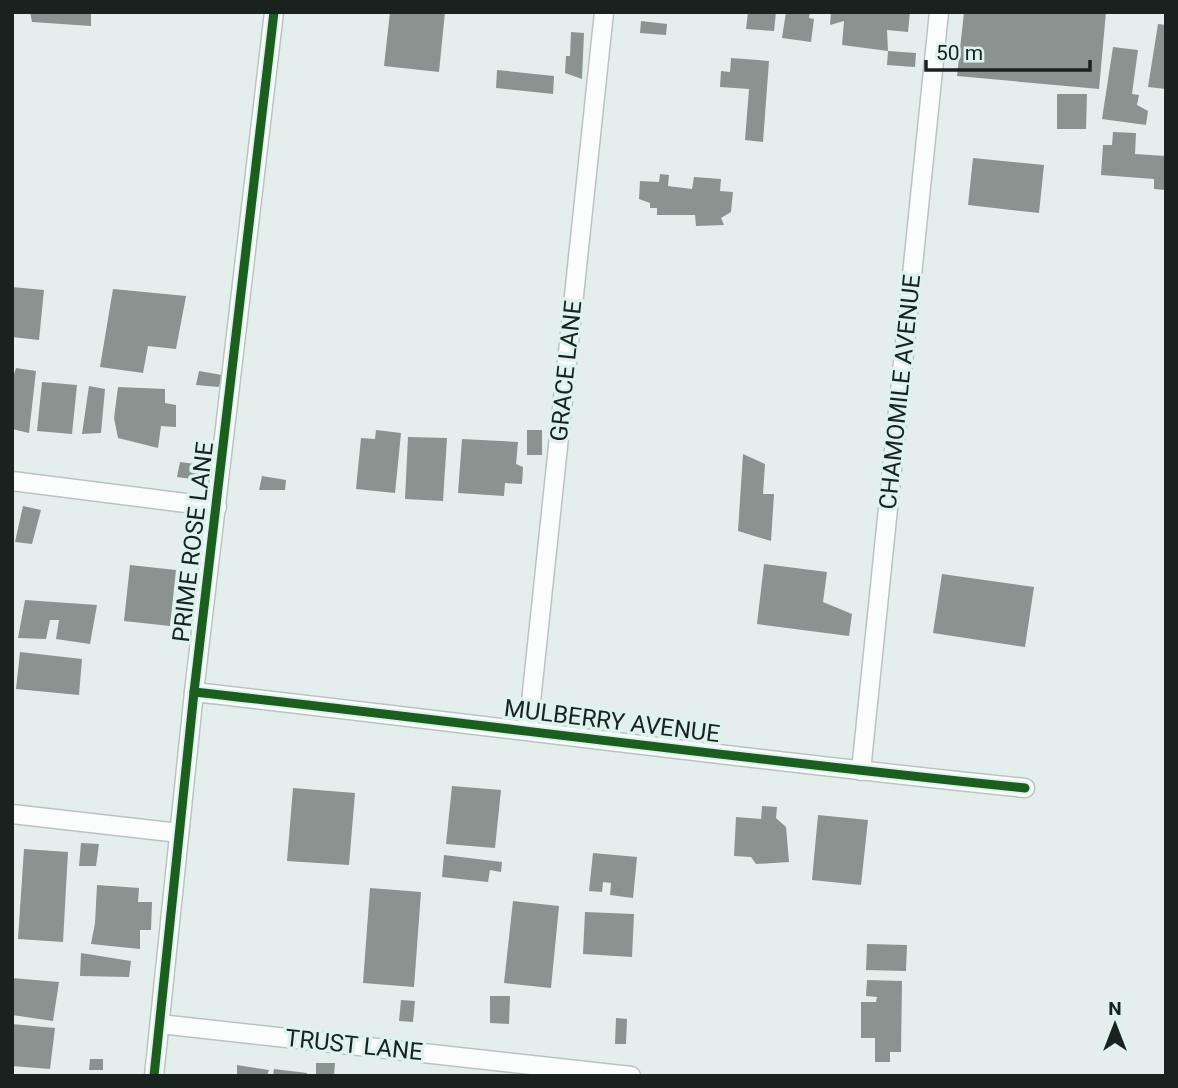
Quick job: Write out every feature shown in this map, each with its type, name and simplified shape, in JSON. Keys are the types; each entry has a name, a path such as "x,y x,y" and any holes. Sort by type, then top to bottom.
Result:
{"street":[{"name":"PRIME ROSE LANE","path":"154,1076 194,692 274,12"},
{"name":"GRACE LANE","path":"528,730 604,12"},
{"name":"CHAMOMILE AVENUE","path":"862,771 939,12"},
{"path":"12,481 217,507"},
{"name":"MULBERRY AVENUE","path":"194,692 1025,788"},
{"path":"12,814 179,833"},
{"name":"TRUST LANE","path":"160,1024 631,1076"}],"building":[{"path":"30,12 91,12 91,26 32,22"},
{"path":"390,12 445,12 439,72 384,66"},
{"path":"748,12 776,12 774,31 746,29"},
{"path":"786,12 810,12 809,18 814,19 811,42 782,38"},
{"path":"831,12 910,12 908,32 887,30 888,51 842,45 844,21 830,25"},
{"path":"964,12 1106,12 1099,89 957,76"},
{"path":"641,21 667,24 666,35 640,33"},
{"path":"1158,24 1166,25 1166,89 1148,87"},
{"path":"571,32 584,33 582,79 565,73 566,56 570,56"},
{"path":"1113,47 1138,50 1132,94 1139,95 1137,105 1148,111 1146,125 1102,119"},
{"path":"888,51 916,53 915,67 887,65"},
{"path":"731,58 769,61 763,142 745,140 749,89 720,87 721,71 730,72"},
{"path":"497,70 554,76 553,94 496,88"},
{"path":"1057,94 1087,94 1086,129 1057,129"},
{"path":"1113,132 1136,133 1135,154 1166,156 1166,190 1154,189 1154,179 1101,175 1103,145 1112,145"},
{"path":"973,158 1044,165 1039,213 968,205"},
{"path":"660,174 669,175 668,186 692,189 694,177 721,179 720,191 733,192 731,212 721,218 724,225 696,226 695,215 657,215 657,208 650,208 650,203 639,199 640,181 659,182"},
{"path":"12,287 44,290 39,340 12,337"},
{"path":"113,289 186,296 176,349 148,346 143,373 100,367"},
{"path":"16,368 36,371 29,433 12,429 12,380"},
{"path":"199,371 222,375 219,387 196,385"},
{"path":"42,382 77,385 72,434 37,431"},
{"path":"89,386 105,389 101,433 82,434"},
{"path":"118,387 165,389 165,403 176,405 176,427 161,426 158,448 118,438 114,418"},
{"path":"376,430 401,433 395,493 356,489 361,438 375,439"},
{"path":"527,430 542,430 542,455 527,455"},
{"path":"408,437 447,438 443,501 405,499"},
{"path":"462,439 518,442 516,464 523,467 522,484 505,483 504,496 458,493"},
{"path":"743,454 765,464 763,494 774,494 771,541 738,531"},
{"path":"180,462 202,465 199,480 177,477"},
{"path":"262,476 286,480 285,490 259,490"},
{"path":"23,506 41,510 32,544 15,542"},
{"path":"764,564 827,572 823,602 852,614 849,636 757,624"},
{"path":"130,565 176,570 170,626 124,621"},
{"path":"942,574 1034,587 1025,647 933,633"},
{"path":"25,600 97,605 90,644 56,639 59,620 50,620 46,639 18,638"},
{"path":"20,652 82,659 79,695 16,689"},
{"path":"452,786 501,790 495,848 446,844"},
{"path":"293,788 355,793 349,865 287,861"},
{"path":"762,806 777,807 776,818 786,827 789,862 756,864 751,857 734,856 736,817 761,819"},
{"path":"818,815 868,820 861,885 812,880"},
{"path":"81,843 99,844 96,866 79,866"},
{"path":"24,849 68,852 63,942 18,939"},
{"path":"593,853 637,857 633,898 610,895 611,883 603,882 602,892 589,891"},
{"path":"444,855 502,862 501,872 490,870 488,882 442,877"},
{"path":"97,885 139,888 138,902 152,902 151,930 140,930 140,949 91,944"},
{"path":"370,888 421,892 414,987 363,983"},
{"path":"513,901 559,906 551,988 504,983"},
{"path":"585,912 634,914 632,957 583,954"},
{"path":"867,944 907,945 906,971 866,970"},
{"path":"81,953 131,961 129,977 80,976"},
{"path":"12,978 59,982 53,1021 12,1015"},
{"path":"867,980 902,981 901,1052 890,1052 890,1062 875,1062 875,1038 861,1038 861,1002 876,1002 877,997 866,996"},
{"path":"490,996 510,996 509,1024 490,1023"},
{"path":"401,1000 415,1001 413,1022 399,1021"},
{"path":"616,1018 627,1019 626,1044 615,1044"},
{"path":"12,1024 55,1028 50,1069 12,1066"},
{"path":"90,1059 103,1059 103,1070 89,1070"},
{"path":"316,1063 335,1063 334,1076 316,1076"},
{"path":"237,1065 269,1070 267,1076 237,1076"},
{"path":"274,1069 307,1073 307,1076 273,1076"}],"cycle path":[{"path":"154,1076 194,692 274,12"},
{"path":"194,692 1025,788"}]}
